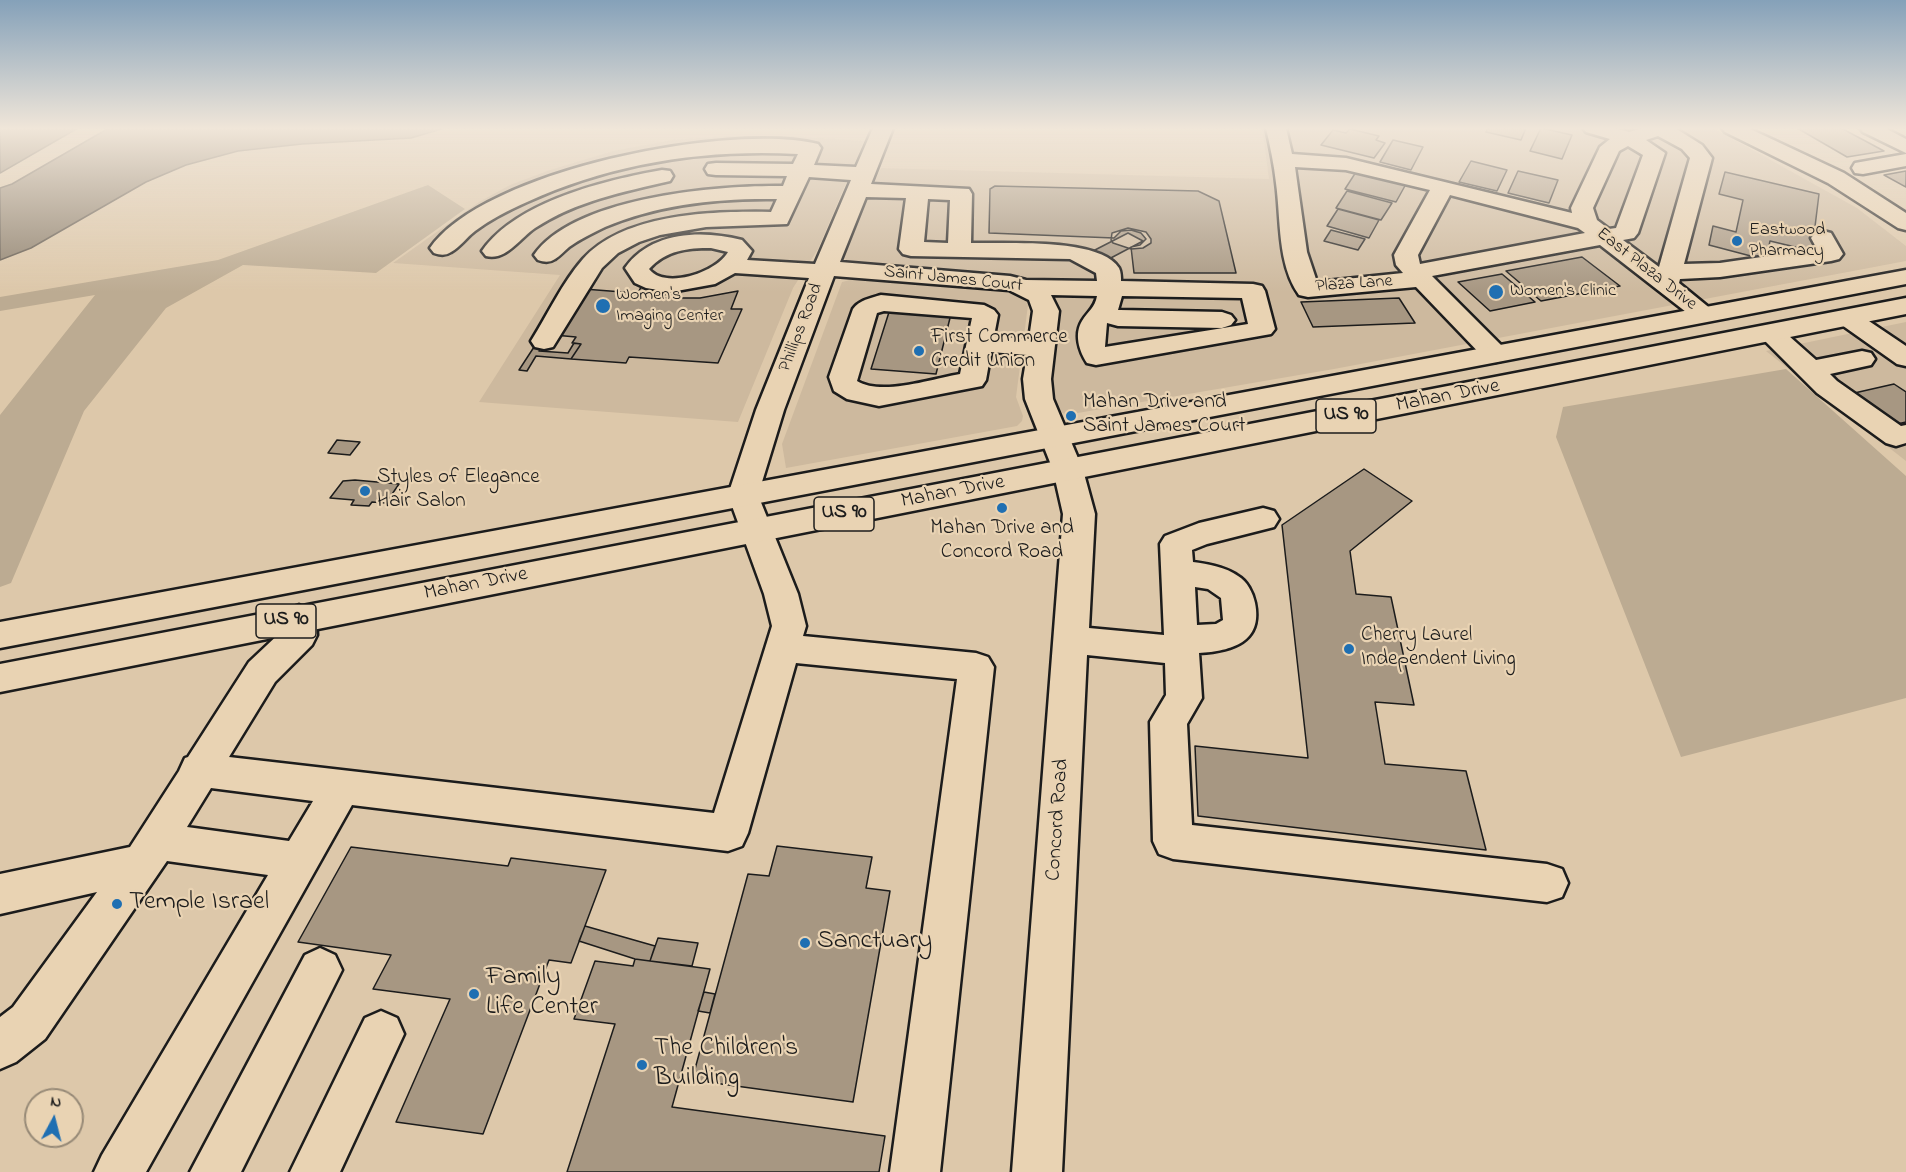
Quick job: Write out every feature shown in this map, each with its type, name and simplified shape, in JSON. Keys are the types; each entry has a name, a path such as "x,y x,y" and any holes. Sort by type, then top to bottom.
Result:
{"main road":[{"path":"553,183 483,214 442,248 598,258"},
{"path":"602,183 666,237"},
{"path":"494,251 514,232 534,220 609,189 639,183"},
{"path":"544,341 598,258 622,242 666,237 723,242 734,245 740,251 736,261 698,282 664,284 642,278 637,268 666,237 708,219 779,219 795,183"},
{"name":"Phillips Road","path":"743,495 770,410 861,183"},
{"path":"865,183 918,192 961,194 959,250"},
{"name":"Plaza Lane","path":"1305,183 1291,223 1303,280 1308,290 1417,276"},
{"path":"1425,183 1586,223"},
{"name":"East Plaza Drive","path":"1594,183 1582,208 1586,223 1604,239 1668,279 1733,341"},
{"path":"1417,276 1626,233 1644,183"},
{"path":"1694,183 1668,279 1831,254 1823,238"},
{"path":"1843,183 1906,224"},
{"path":"1443,187 1406,255 1408,265 1495,354"},
{"path":"918,192 911,249 1072,252 1105,267 1108,270 1110,289 1108,306 1094,323 1090,345 1096,357 1262,329 1253,291 1110,289 1038,287 1051,252"},
{"path":"546,255 554,246 581,230 633,209 668,200 709,194 790,193"},
{"name":"Saint James Court","path":"736,261 1038,287 1038,294 1045,302 1046,311 1036,379 1039,399 1062,452"},
{"path":"904,304 912,275"},
{"name":"Mahan Drive","path":"0,678 299,618 756,531 1062,452 1413,368 1906,277"},
{"path":"881,303 975,310 985,315 979,343 972,380 879,397 857,393 844,385 843,376 866,309 881,303"},
{"name":"Mahan Drive","path":"0,635 743,495 1441,398 1906,306"},
{"path":"1102,313 1118,318 1260,321"},
{"path":"1848,318 1906,357"},
{"path":"1772,333 1827,387 1896,436 1906,434"},
{"path":"979,343 1041,348"},
{"path":"1811,369 1862,359"},
{"path":"1413,368 1441,398"},
{"name":"Concord Road","path":"1037,1172 1078,514 1062,452"},
{"path":"198,770 728,833 789,626 781,594 743,495"},
{"path":"1263,519 1199,534 1176,544 1184,698 1168,722 1173,841 1547,883"},
{"path":"1071,640 1181,645 1230,634 1240,625 1238,597 1233,590 1213,578 1178,572"},
{"path":"0,1046 29,1023 149,852 198,770 262,672 300,635 296,579"},
{"path":"245,630 259,657 262,672"},
{"path":"782,648 976,667 915,1172"},
{"path":"124,1171 342,788"},
{"path":"0,894 149,852 299,861"},
{"path":"215,1172 320,970"},
{"path":"315,1172 381,1034"}],"shaded area":[{"path":"145,183 31,248 0,260 0,188 12,184"},
{"path":"516,183 846,183 818,249 793,288 738,422 479,402 560,275 393,263 479,202"},
{"path":"874,183 1811,183 1857,208 1906,246 1906,261 1334,369 1066,415 1058,410 1046,385 1056,303 1051,291 1031,279 1015,276 853,264 843,258 842,252"},
{"path":"428,185 465,209 376,273 243,265 166,308 84,411 11,583 0,587 0,415 95,295 0,311 0,297 218,260"},
{"name":"First Commerce Credit Union","path":"854,279 1007,292 1025,299 1028,305 1016,397 1023,416 1022,421 1017,426 786,468 782,444 842,282"},
{"path":"1906,322 1906,461 1766,351 1838,336"},
{"path":"1786,369 1906,476 1906,698 1681,757 1556,437 1563,407"}],"building":[{"path":"1349,183 1406,184 1396,202 1345,189"},
{"path":"1462,183 1501,183 1497,191"},
{"path":"1513,183 1557,183 1549,203 1508,193"},
{"path":"1722,183 1771,183 1819,194 1812,251 1770,241 1766,260 1709,245 1713,226 1736,232 1743,200 1719,194"},
{"path":"995,186 1198,191 1219,201 1236,273 1134,273 1131,247 1140,245 1146,239 1141,233 1131,230 1121,231 1114,238 989,233 990,189"},
{"path":"1347,191 1392,203 1381,220 1336,208"},
{"path":"1338,209 1379,220 1369,238 1327,226"},
{"path":"1128,228 1146,232 1151,243 1143,248 1131,249 1113,243 1112,233"},
{"path":"1331,230 1365,239 1358,250 1324,241"},
{"path":"1128,233 1143,241 1107,260 1091,252"},
{"path":"1582,257 1620,286 1541,301 1506,271"},
{"name":"Women's Clinic","path":"1502,274 1535,302 1490,311 1458,282"},
{"path":"644,281 680,284 674,295 638,293"},
{"path":"584,289 661,295 659,298 700,298 738,291 731,309 742,309 718,363 629,357 626,363 571,359 581,344 572,343 576,337 554,335"},
{"path":"1399,298 1415,323 1313,327 1301,302"},
{"path":"890,309 951,314 936,374 871,369"},
{"path":"574,343 581,344 571,359 536,356 527,371 519,370 536,344 543,344 539,351 568,353"},
{"path":"1894,384 1906,392 1906,422 1893,425 1850,394"},
{"path":"337,440 360,442 350,455 328,453"},
{"name":"Cherry Laurel Independent Living","path":"1364,469 1412,501 1350,551 1356,594 1391,597 1414,705 1375,702 1385,764 1466,771 1486,850 1198,816 1195,746 1308,758 1282,525"},
{"name":"Styles of Elegance Hair Salon","path":"343,481 399,484 386,503 372,502 369,506 351,505 354,500 330,498"},
{"name":"Sanctuary","path":"777,846 872,857 866,888 890,891 853,1102 692,1080 748,874 769,876"},
{"name":"Family Life Center","path":"351,847 508,866 511,858 606,870 571,963 549,960 483,1134 396,1122 450,999 373,989 391,955 298,942"},
{"path":"585,926 655,946 650,961 635,959 579,941"},
{"path":"658,938 698,943 692,966 650,961"},
{"name":"The Children's Building","path":"635,959 710,969 672,1107 885,1136 879,1172 567,1172 615,1024 574,1019 595,961 633,966"},
{"path":"704,992 715,994 710,1013 698,1011"}],"place":[{"name":"Eastwood Pharmacy","path":"1737,241"},
{"name":"Women's Clinic","path":"1496,292"},
{"name":"Women's Imaging Center","path":"603,306"},
{"name":"First Commerce Credit Union","path":"919,351"},
{"name":"Mahan Drive and Saint James Court","path":"1071,416"},
{"name":"Styles of Elegance Hair Salon","path":"365,491"},
{"name":"Mahan Drive and Concord Road","path":"1002,508"},
{"name":"Cherry Laurel Independent Living","path":"1349,649"},
{"name":"Temple Israel","path":"117,904"},
{"name":"Sanctuary","path":"805,943"},
{"name":"Family Life Center","path":"474,994"},
{"name":"The Children's Building","path":"642,1065"}]}
